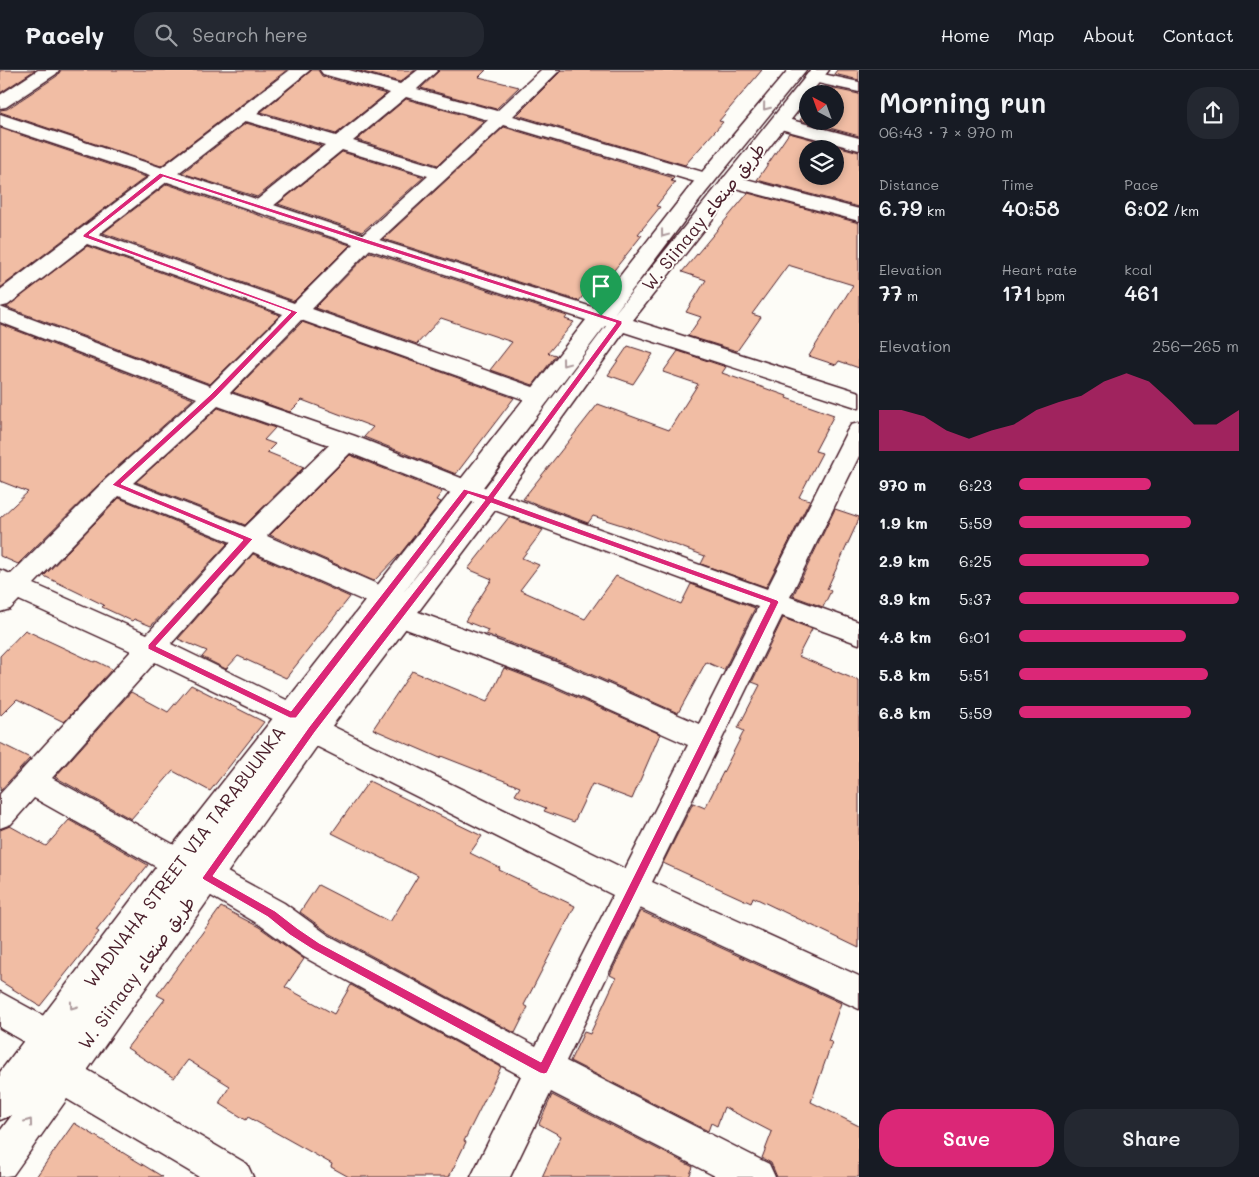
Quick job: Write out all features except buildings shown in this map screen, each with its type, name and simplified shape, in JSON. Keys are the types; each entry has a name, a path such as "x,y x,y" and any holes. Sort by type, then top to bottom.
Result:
{"street":[{"path":"0,103 50,70"},
{"path":"0,300 85,236 162,174 302,70"},
{"path":"329,70 718,180 859,215"},
{"path":"260,207 429,70"},
{"path":"551,70 442,174 366,242 214,396 5,590 150,647 633,889 859,993"},
{"path":"802,72 859,87"},
{"name":"W. Siinaay طريق صنعاء","path":"718,180 780,122 802,72"},
{"name":"WADNAHA STREET VIA TARABUUNKA","path":"303,723 478,495 539,396 610,319 802,72"},
{"path":"242,114 442,174"},
{"path":"0,120 366,242 859,400"},
{"path":"780,122 859,144"},
{"path":"85,236 295,312 539,396"},
{"path":"0,314 214,396 346,442 478,495 859,634"},
{"path":"478,495 610,319"},
{"path":"490,1177 859,431"},
{"path":"0,815 249,539 346,442"},
{"path":"116,485 249,539 392,607 557,674 706,740"},
{"name":"W. Siinaay طريق صنعاء","path":"0,1162 62,1076 192,870 303,723"},
{"path":"30,781 272,914 293,932 316,946 544,1069 756,1177"},
{"name":"WADNAHA STREET VIA TARABUUNKA","path":"0,1102 50,1038 192,870"},
{"path":"0,1009 50,1038"},
{"path":"62,1076 234,1177"}],"route":[{"path":"601,316 366,242 162,174 85,236 189,272 295,312 214,396 116,485 249,539 150,647 293,716 467,491 490,499 312,730 207,878 272,914 293,932 316,946 544,1069 775,602 490,499 620,322 601,316"}]}
